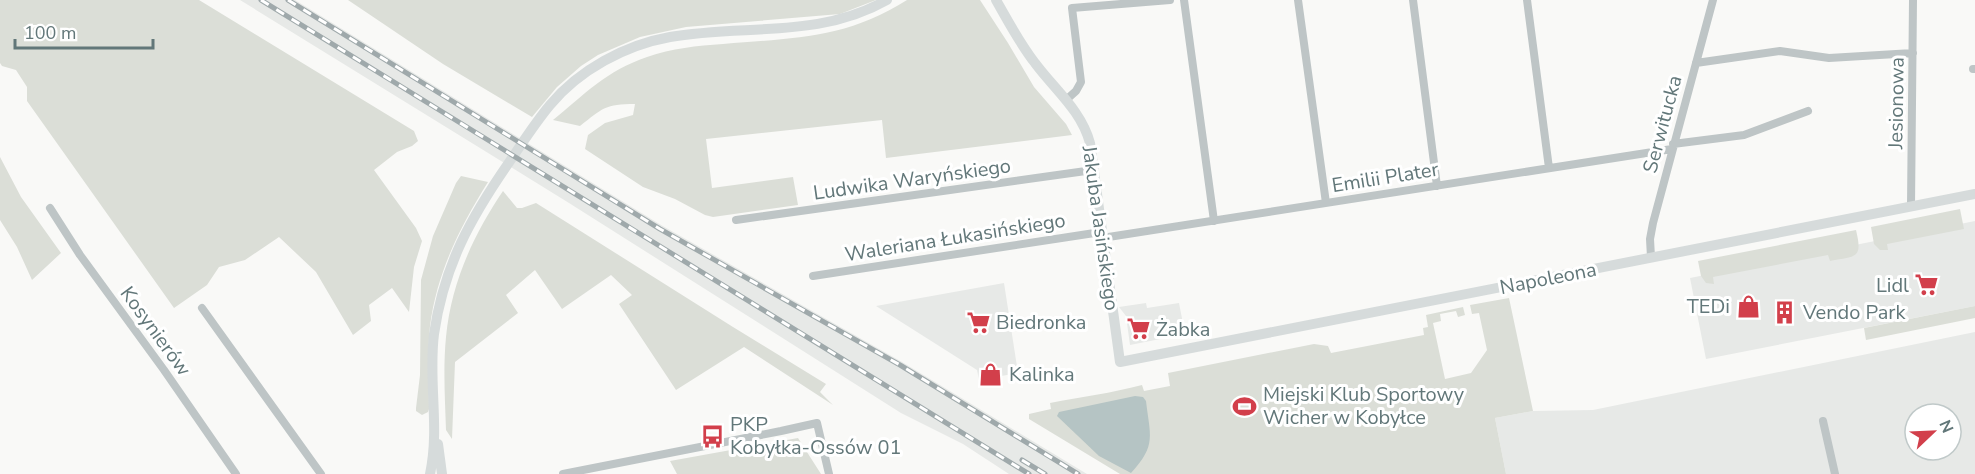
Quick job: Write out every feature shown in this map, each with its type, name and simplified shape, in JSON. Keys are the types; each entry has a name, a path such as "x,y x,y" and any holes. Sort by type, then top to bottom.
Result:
{"street":[{"path":"430,474 434,420 434,335 444,285 459,244 494,184 543,114 562,92 593,67 641,44 670,37 820,24 854,16 887,0"},
{"name":"Jakuba Jasińskiego","path":"996,0 1034,62 1085,127 1090,143 1120,362"},
{"path":"1066,100 1076,91 1081,82 1072,8 1170,0"},
{"path":"1184,0 1214,221"},
{"path":"1298,0 1326,203"},
{"path":"1413,0 1437,186"},
{"path":"1527,0 1549,168"},
{"name":"Serwitucka","path":"1651,257 1650,239 1713,0"},
{"name":"Jesionowa","path":"1911,206 1913,0"},
{"path":"1696,63 1780,51 1829,58 1913,53"},
{"name":"Emilii Plater","path":"1102,235 1214,221 1744,135 1808,111"},
{"name":"Ludwika Waryńskiego","path":"736,220 1093,170"},
{"name":"Napoleona","path":"1120,362 1975,194"},
{"name":"Kosynierów","path":"50,208 80,255 236,474"},
{"name":"Waleriana Łukasińskiego","path":"813,276 1102,235"},
{"path":"202,308 321,474"},
{"path":"434,420 442,474"},
{"path":"1823,421 1835,474"},
{"path":"563,474 817,423 829,474"}],"shaded area":[{"path":"0,0 199,0 414,131 418,141 397,152 374,170 416,228 422,241 414,267 409,312 392,288 369,305 371,321 353,335 316,272 279,237 245,260 219,267 207,285 174,308 27,101 27,87 16,70 2,66 0,63"},
{"path":"240,0 295,0 661,225 902,362 1087,474 1009,474 963,444 901,413 569,203"},
{"path":"348,0 876,0 840,14 686,27 640,37 598,55 581,66 557,87 532,117 443,64"},
{"path":"907,0 980,0 1034,87 1066,124 1072,135 886,158 882,120 706,139 712,188 793,177 798,205 713,217 643,187 585,149 588,135 605,123 633,115 635,104 605,108 580,126 553,120 608,76 647,57 666,51 694,47 818,34 862,22"},
{"path":"0,157 21,197 61,253 32,280 17,247 0,220"},
{"path":"461,176 488,182 459,233 438,287 429,336 429,409 422,415 416,411 420,375 421,280 433,236"},
{"path":"503,191 517,208 536,203 826,384 820,392 833,405 744,347 676,390 619,304 632,295 611,275 562,309 535,270 506,295 518,313 455,362 452,439 446,430 444,372 449,317 465,261 482,225"},
{"path":"1960,209 1964,229 1887,244 1888,250 1880,250 1874,244 1871,227"},
{"path":"1975,221 1975,306 1706,359 1690,278"},
{"path":"1856,230 1859,246 1858,251 1851,257 1830,261 1828,255 1713,277 1714,284 1706,283 1701,276 1698,261"},
{"path":"1004,283 1018,373 979,380 977,370 876,306"},
{"name":"Miejski Klub Sportowy Wicher w Kobyłce","path":"1509,298 1533,411 1495,418 1506,474 1120,474 1029,419 1029,414 1051,409 1050,403 1142,385 1144,391 1170,386 1168,373 1314,344 1328,346 1331,353 1424,335 1423,328 1428,327 1426,315 1463,307 1465,315 1458,317 1456,311 1440,314 1441,321 1433,323 1445,379 1471,373 1487,350 1479,313 1472,314 1470,305"},
{"path":"1146,303 1147,308 1179,303 1185,334 1130,345 1126,316 1119,307"},
{"path":"1975,306 1975,318 1866,340 1864,328"},
{"path":"1975,332 1975,474 1506,474 1495,418 1533,411 1593,410"},
{"path":"1135,396 1143,397 1146,401 1150,440 1145,455 1131,473 1099,456 1057,416 1059,412"},
{"path":"798,438 821,474 677,474 670,461"}],"railway":[{"path":"261,0 1029,474"},
{"path":"288,0 660,229 900,365 1078,474"},
{"path":"1022,460 1045,474"}],"place":[{"name":"Lidl","path":"1927,285"},
{"name":"TEDi","path":"1748,306"},
{"name":"Vendo Park","path":"1785,312"},
{"name":"Biedronka","path":"978,322"},
{"name":"Żabka","path":"1138,329"},
{"name":"Kalinka","path":"991,374"},
{"name":"Miejski Klub Sportowy Wicher w Kobyłce","path":"1245,406"},
{"name":"PKP Kobyłka-Ossów 01","path":"712,436"}]}
